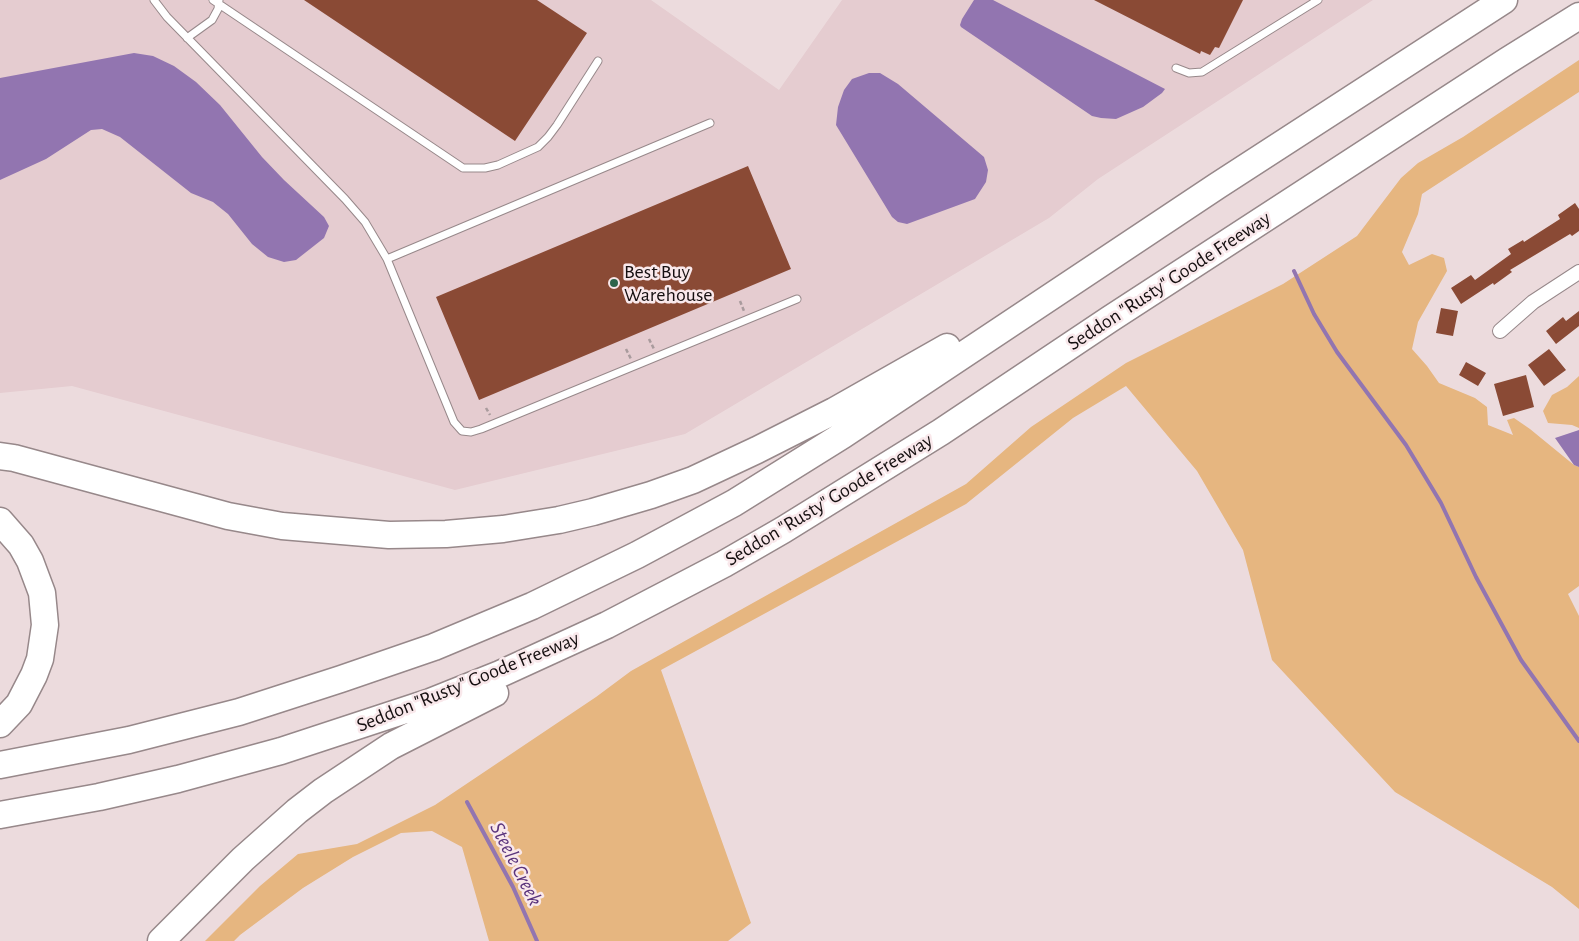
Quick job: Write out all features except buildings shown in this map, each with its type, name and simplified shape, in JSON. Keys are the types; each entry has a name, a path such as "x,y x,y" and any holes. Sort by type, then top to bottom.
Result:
{"highway":[{"path":"0,765 130,740 240,712 341,680 424,650 532,606 637,555 734,503 843,435 1225,180 1504,0"},
{"name":"Seddon \"Rusty\" Goode Freeway","path":"0,815 99,797 178,779 281,751 430,702 500,674 599,629 724,564 783,530 941,432 1135,303 1579,16"},
{"path":"0,456 14,458 228,516 282,526 389,535 446,534 503,529 559,520 651,495 693,480 757,450 834,410 1102,263"},
{"path":"0,522 21,545 30,561 42,593 45,625 40,659 34,676 19,704 0,724"},
{"path":"161,941 268,836 297,811 351,771 391,746 436,722 519,683 724,564"}],"street":[{"path":"1500,331 1533,302 1579,272"}],"lane":[{"path":"154,0 167,17 345,199 365,222 387,258 454,422 462,431 471,432 481,429 797,299"},
{"path":"1176,68 1189,73 1202,72 1318,0"},
{"path":"187,38 212,20 218,9 217,1"},
{"path":"217,1 463,168 485,168 498,165 538,147 557,125 598,60"},
{"path":"387,258 710,123"}],"shaded area":[{"path":"0,0 651,0 779,90 842,0 1373,0 1098,179 1049,218 685,434 455,490 72,386 0,393"},
{"path":"974,0 993,0 1165,89 1143,107 1116,119 1092,116 961,27 962,19"},
{"path":"134,53 153,56 174,66 196,82 220,105 262,157 324,217 329,226 324,238 296,260 284,262 268,257 252,244 228,214 213,202 191,193 120,137 102,129 91,130 46,159 0,180 0,78"},
{"path":"1579,60 1579,92 1422,194 1418,214 1402,252 1409,265 1432,254 1444,258 1447,271 1418,322 1412,349 1439,383 1475,398 1487,407 1488,425 1513,435 1507,420 1514,418 1579,467 1579,586 1568,594 1579,616 1579,909 1552,887 1395,792 1272,660 1243,550 1197,471 1126,386 1073,418 966,504 661,670 751,923 728,941 489,941 462,847 432,831 401,833 353,857 303,888 234,941 205,941 260,886 298,854 357,844 435,805 596,697 631,671 966,484 1031,427 1126,363 1283,284 1357,236 1401,178 1418,163 1463,137"},
{"path":"869,73 880,73 898,84 984,157 988,170 986,182 975,199 907,224 898,222 892,217 836,125 838,107 844,90 852,79"},
{"path":"1579,376 1579,428 1572,425 1548,423 1543,411 1552,395 1567,387"},
{"path":"1579,430 1579,467 1574,465 1555,438"}],"waterway":[{"path":"1294,271 1314,314 1337,352 1406,445 1441,503 1476,577 1521,660 1579,741"},
{"name":"Steele Creek","path":"467,802 513,887 537,941"}],"place":[{"name":"Best Buy Warehouse","path":"614,283"}]}
